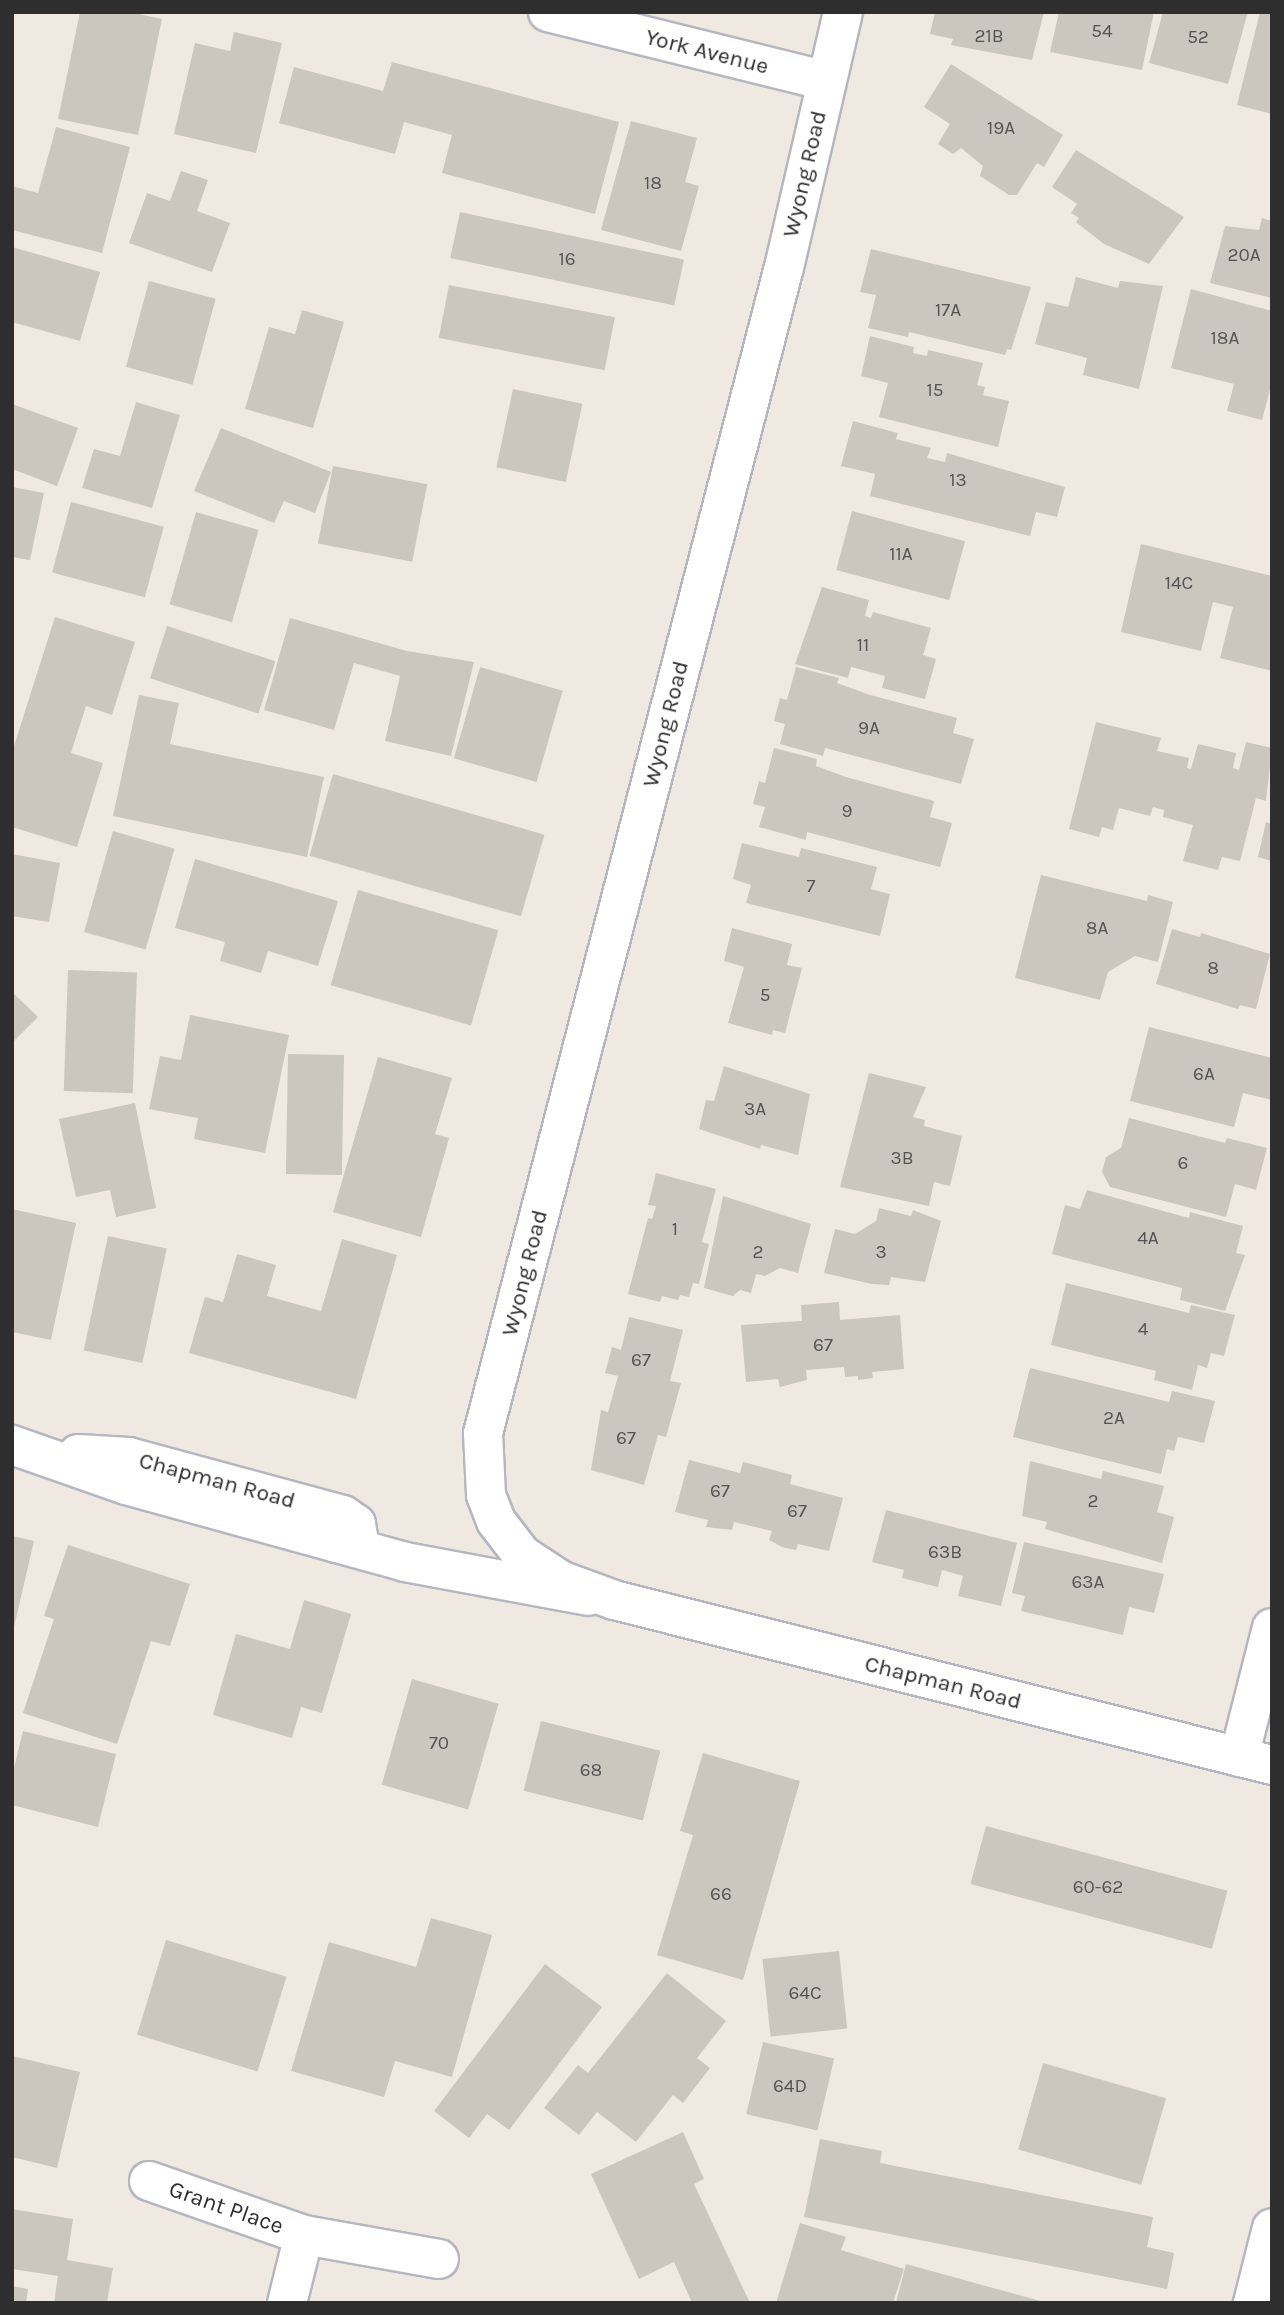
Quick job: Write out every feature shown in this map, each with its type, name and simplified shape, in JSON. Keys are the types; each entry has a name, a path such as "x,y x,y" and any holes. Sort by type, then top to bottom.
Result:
{"street":[{"name":"York Avenue","path":"548,12 826,81"},
{"name":"Wyong Road","path":"483,1433 784,268 843,12"},
{"name":"Chapman Road","path":"483,1433 486,1495 496,1521 522,1555 560,1580 614,1600"},
{"name":"Chapman Road","path":"25,1448 126,1485 336,1543 484,1580 614,1600 1256,1761"},
{"path":"1256,1761 1272,1628"},
{"name":"Grant Place","path":"149,2181 304,2235 439,2259"},
{"path":"1253,2303 1272,2228"},
{"name":"Grant Place","path":"287,2303 304,2235"}],"building":[{"path":"80,12 129,12 162,19 138,135 58,119"},
{"path":"935,12 1044,12 1032,60 951,45 953,39 930,34"},
{"path":"1059,12 1154,12 1142,70 1050,52"},
{"path":"1163,12 1248,12 1228,84 1149,63"},
{"path":"1260,12 1272,12 1272,114 1237,105"},
{"path":"234,32 282,43 256,153 174,134 195,43 230,51"},
{"path":"392,62 619,122 595,214 442,173 452,135 404,122 395,154 279,123 294,67 383,91"},
{"path":"951,64 1063,135 1044,167 1037,163 1017,195 1009,195 980,176 983,166 961,148 953,154 938,144 950,124 924,107"},
{"path":"631,121 697,138 685,182 699,186 681,251 601,230"},
{"path":"56,127 130,147 102,253 12,230 12,186 38,193"},
{"path":"1076,150 1184,217 1149,264 1104,244 1076,222 1079,218 1071,213 1077,204 1052,187"},
{"path":"181,171 208,180 197,211 230,223 212,272 129,243 147,193 170,201"},
{"path":"460,212 684,260 674,306 450,258"},
{"path":"1262,218 1272,221 1272,298 1210,283 1225,226 1259,230"},
{"path":"12,247 100,272 80,341 12,322"},
{"path":"871,249 1031,287 1011,350 1007,349 1005,355 909,332 908,337 868,328 876,295 860,292"},
{"path":"1076,277 1118,288 1120,281 1163,286 1139,389 1083,375 1087,358 1035,344 1046,302 1068,307"},
{"path":"149,281 216,299 193,385 126,367"},
{"path":"449,285 615,317 605,370 439,338"},
{"path":"1191,289 1272,311 1272,382 1262,420 1227,411 1234,384 1171,368"},
{"path":"302,310 344,322 313,428 245,409 269,327 295,334"},
{"path":"870,336 914,347 913,353 927,356 928,350 983,363 977,385 985,387 983,395 1009,401 998,447 879,417 888,383 861,376"},
{"path":"513,389 582,404 566,482 496,467"},
{"path":"136,402 180,415 152,508 82,488 94,449 120,456"},
{"path":"12,404 78,428 57,486 12,469"},
{"path":"853,421 898,433 896,439 931,448 927,458 945,462 947,453 1065,487 1057,517 1036,512 1030,536 870,496 875,474 841,466"},
{"path":"221,428 331,472 315,513 284,501 274,523 194,491"},
{"path":"333,466 427,484 412,562 318,544"},
{"path":"12,487 44,493 30,560 12,557"},
{"path":"71,502 164,527 145,597 52,573"},
{"path":"852,511 965,541 949,600 836,570"},
{"path":"196,512 258,530 232,622 170,604"},
{"path":"1141,544 1272,576 1272,671 1220,658 1233,607 1213,602 1201,651 1121,632"},
{"path":"822,587 869,600 865,616 871,618 873,612 931,628 923,655 936,659 925,699 882,688 885,676 851,667 848,678 795,664"},
{"path":"55,617 135,642 112,715 86,706 71,753 103,763 77,847 12,827 12,752"},
{"path":"290,618 407,651 474,662 451,756 385,741 400,676 354,663 334,730 264,710"},
{"path":"167,626 275,661 258,714 150,678"},
{"path":"480,667 563,691 536,782 454,758"},
{"path":"796,667 839,678 837,683 870,695 957,718 953,733 974,739 961,784 825,748 823,756 780,744 785,724 774,721 780,698 787,700"},
{"path":"139,695 179,703 170,744 324,777 307,857 113,816"},
{"path":"1096,722 1161,738 1157,751 1189,758 1187,768 1191,769 1198,744 1236,753 1233,768 1239,770 1246,742 1272,748 1266,801 1256,798 1240,861 1222,857 1218,870 1183,861 1193,825 1163,817 1164,810 1153,807 1150,816 1119,808 1113,830 1102,827 1099,837 1069,829"},
{"path":"774,748 817,759 816,766 846,777 934,801 930,817 952,823 940,867 807,832 806,840 759,827 765,807 753,804 759,781 765,783"},
{"path":"333,774 544,835 521,916 310,856"},
{"path":"1266,822 1272,824 1272,861 1258,857"},
{"path":"113,831 175,849 146,950 84,932"},
{"path":"742,843 799,857 801,848 877,867 871,889 890,894 880,936 746,903 751,885 733,879"},
{"path":"12,854 60,863 49,922 12,916"},
{"path":"195,859 338,901 318,966 268,951 261,973 220,961 225,942 175,928"},
{"path":"1041,875 1147,901 1148,895 1173,902 1158,962 1135,956 1108,972 1100,1000 1015,978"},
{"path":"358,890 498,930 471,1025 331,985"},
{"path":"732,928 792,944 787,965 802,968 785,1033 773,1030 772,1035 728,1023 744,967 724,961"},
{"path":"1172,929 1200,937 1201,933 1270,954 1256,1009 1240,1005 1238,1009 1156,984"},
{"path":"68,970 137,972 133,1093 64,1091"},
{"path":"12,992 38,1017 12,1043"},
{"path":"190,1015 289,1035 265,1153 194,1139 198,1118 149,1109 160,1056 181,1060"},
{"path":"1149,1027 1272,1058 1272,1100 1243,1093 1234,1127 1130,1101"},
{"path":"288,1054 344,1055 342,1175 286,1174"},
{"path":"378,1057 452,1078 435,1134 449,1138 421,1237 333,1212"},
{"path":"724,1066 810,1094 798,1155 761,1145 760,1149 699,1129 706,1100 714,1101"},
{"path":"869,1073 926,1087 913,1117 925,1120 924,1126 962,1136 950,1186 934,1182 929,1206 840,1187"},
{"path":"135,1103 156,1208 116,1217 110,1190 76,1197 59,1119"},
{"path":"1129,1118 1225,1143 1227,1138 1267,1148 1256,1190 1235,1184 1226,1217 1110,1187 1102,1172 1106,1157 1121,1148"},
{"path":"656,1173 716,1189 702,1242 709,1244 699,1284 693,1283 689,1297 680,1295 678,1300 662,1296 660,1302 628,1294 648,1218 652,1219 656,1206 648,1205"},
{"path":"1087,1190 1189,1218 1190,1212 1243,1226 1236,1253 1245,1255 1225,1311 1180,1300 1182,1288 1052,1254 1065,1205 1080,1209"},
{"path":"723,1196 811,1224 798,1273 780,1268 765,1276 756,1274 751,1293 740,1290 733,1296 704,1288"},
{"path":"879,1208 911,1216 913,1210 941,1221 925,1282 891,1277 889,1285 872,1284 824,1273 835,1229 855,1234 876,1221"},
{"path":"12,1209 76,1223 51,1340 12,1332"},
{"path":"108,1236 167,1248 142,1363 84,1350"},
{"path":"342,1239 397,1255 356,1399 189,1353 205,1297 223,1302 237,1254 276,1265 267,1296 321,1311"},
{"path":"1066,1283 1189,1313 1191,1305 1235,1315 1224,1356 1211,1353 1207,1368 1198,1365 1192,1390 1154,1380 1156,1371 1051,1345"},
{"path":"839,1302 840,1320 900,1315 904,1369 872,1372 873,1378 858,1380 858,1376 845,1377 844,1367 806,1370 807,1380 780,1387 778,1379 746,1382 741,1325 802,1321 801,1305"},
{"path":"629,1317 683,1330 670,1381 681,1383 666,1437 658,1435 644,1485 591,1470 601,1410 608,1412 618,1376 605,1373 612,1347 621,1350"},
{"path":"1030,1368 1169,1402 1172,1391 1215,1401 1204,1443 1178,1437 1174,1451 1167,1449 1161,1474 1013,1437"},
{"path":"689,1460 740,1473 743,1462 792,1475 790,1484 843,1498 829,1551 798,1544 796,1550 782,1547 769,1540 772,1531 734,1522 732,1530 706,1527 708,1520 675,1512"},
{"path":"1030,1461 1101,1479 1103,1471 1164,1486 1157,1512 1174,1517 1162,1563 1045,1529 1047,1522 1022,1516"},
{"path":"886,1510 1017,1543 1001,1606 958,1596 963,1576 942,1570 938,1587 902,1578 904,1570 872,1562"},
{"path":"12,1536 34,1541 13,1631 12,1630"},
{"path":"1024,1542 1164,1574 1154,1613 1129,1607 1123,1635 1021,1611 1025,1596 1012,1593"},
{"path":"68,1545 190,1584 170,1646 151,1641 117,1744 23,1713 54,1619 44,1616"},
{"path":"304,1600 351,1614 322,1713 301,1707 292,1738 213,1715 236,1634 290,1649"},
{"path":"412,1679 499,1704 468,1810 382,1785"},
{"path":"541,1721 660,1751 643,1821 524,1791"},
{"path":"23,1731 116,1754 98,1827 12,1805 12,1776"},
{"path":"703,1753 800,1781 743,1980 657,1955 693,1835 680,1831"},
{"path":"986,1826 1227,1891 1212,1949 970,1884"},
{"path":"431,1918 492,1935 452,2077 395,2061 384,2097 291,2071 329,1942 416,1967"},
{"path":"166,1940 286,1977 258,2072 137,2035"},
{"path":"839,1951 847,2029 771,2037 762,1959"},
{"path":"545,1964 602,2007 509,2130 487,2114 469,2138 434,2111"},
{"path":"667,1973 726,2021 697,2058 710,2068 683,2103 673,2095 636,2142 597,2112 579,2135 544,2108 578,2065 588,2073"},
{"path":"763,2042 834,2058 817,2131 746,2114"},
{"path":"12,2056 80,2072 57,2168 12,2157"},
{"path":"1043,2063 1166,2098 1141,2185 1018,2150"},
{"path":"683,2132 704,2179 694,2184 750,2303 692,2303 674,2262 639,2279 591,2174"},
{"path":"820,2139 882,2151 880,2163 1153,2217 1147,2247 1174,2253 1167,2289 804,2217"},
{"path":"12,2209 73,2219 67,2260 113,2268 107,2303 54,2303 58,2276 12,2269"},
{"path":"800,2223 846,2237 841,2250 904,2269 893,2303 776,2303"},
{"path":"906,2264 1044,2302 1044,2303 896,2303"},
{"path":"12,2286 28,2289 26,2303 12,2303"}]}
